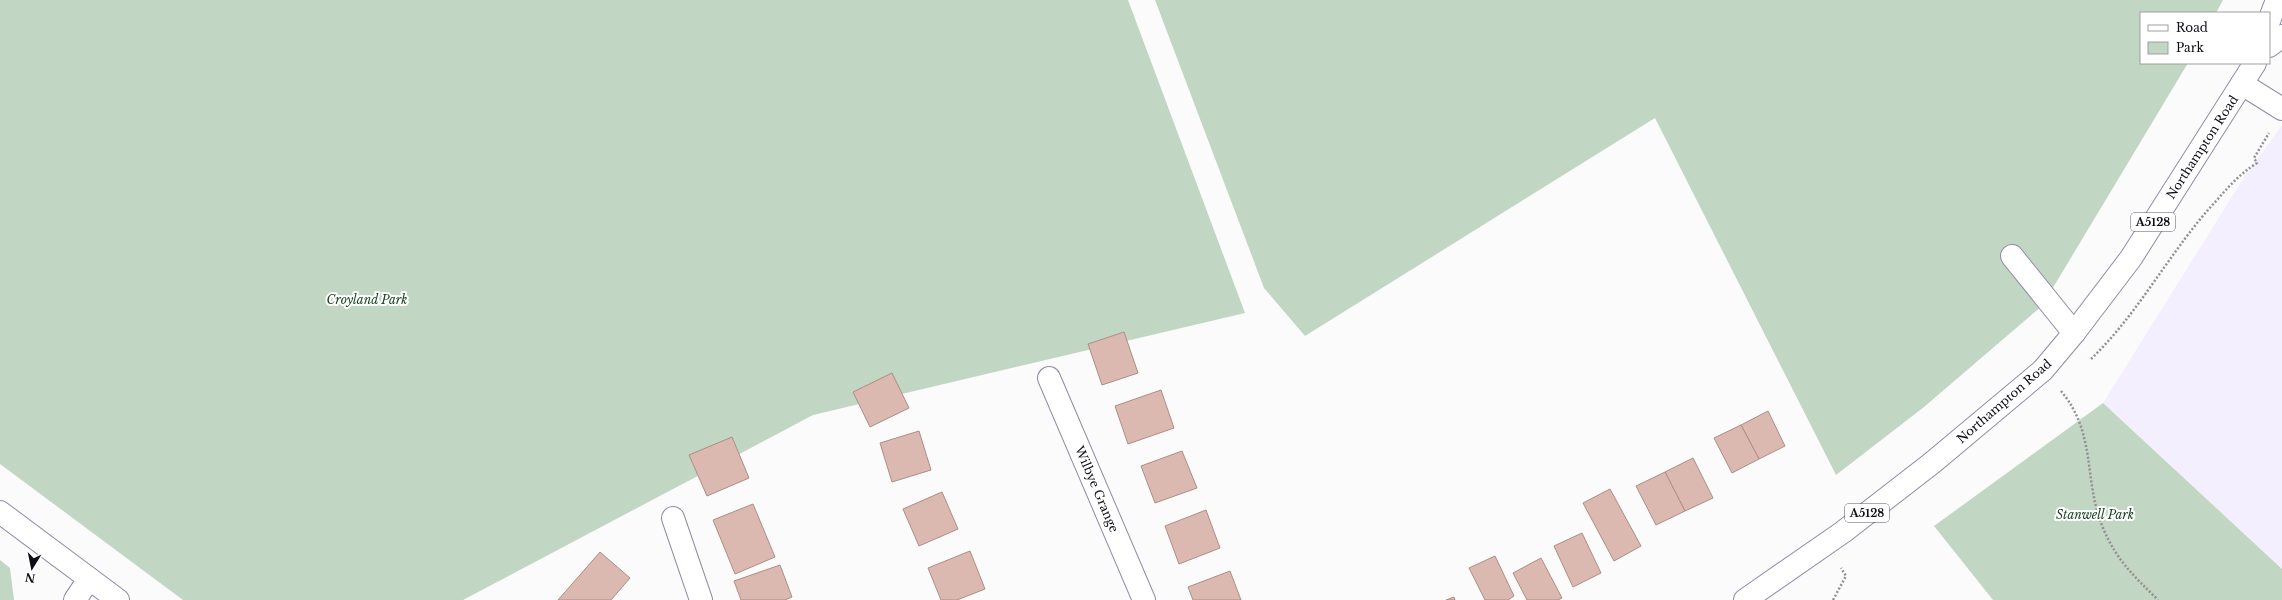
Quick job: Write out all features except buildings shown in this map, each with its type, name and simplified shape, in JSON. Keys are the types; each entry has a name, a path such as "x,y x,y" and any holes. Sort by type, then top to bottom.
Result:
{"main road":[{"path":"2270,18 2276,0"},
{"path":"2270,45 2282,36"},
{"name":"Northampton Road","path":"1745,600 1843,532 1932,463 2043,370 2074,333 2132,258 2253,64"},
{"path":"2242,84 2282,110"},
{"path":"2012,256 2074,333"},
{"name":"Wilbye Grange","path":"1049,378 1144,600"},
{"path":"0,512 118,600"},
{"path":"673,518 701,600"},
{"path":"75,600 89,578"}],"path":[{"path":"2086,365 2134,309 2196,222 2242,172 2257,163 2254,158"},
{"path":"2065,385 2060,390 2073,405 2087,443 2092,487 2103,528 2122,564 2158,600"},
{"path":"1833,600 1846,576 1839,566"}],"shaded area":[{"path":"2282,125 2282,569 2103,403 2243,179"}],"green space":[{"name":"Croyland Park","path":"0,0 1128,0 1245,313 813,415 463,600 183,600 0,464"},
{"path":"1155,0 2223,0 2217,12 2140,12 2140,64 2187,64 2042,306 1924,407 1836,475 1655,118 1305,336 1264,288"},
{"name":"Stanwell Park","path":"2103,403 2282,569 2282,600 1993,600 1934,526"},
{"path":"0,560 10,568 14,600 0,600"}]}
